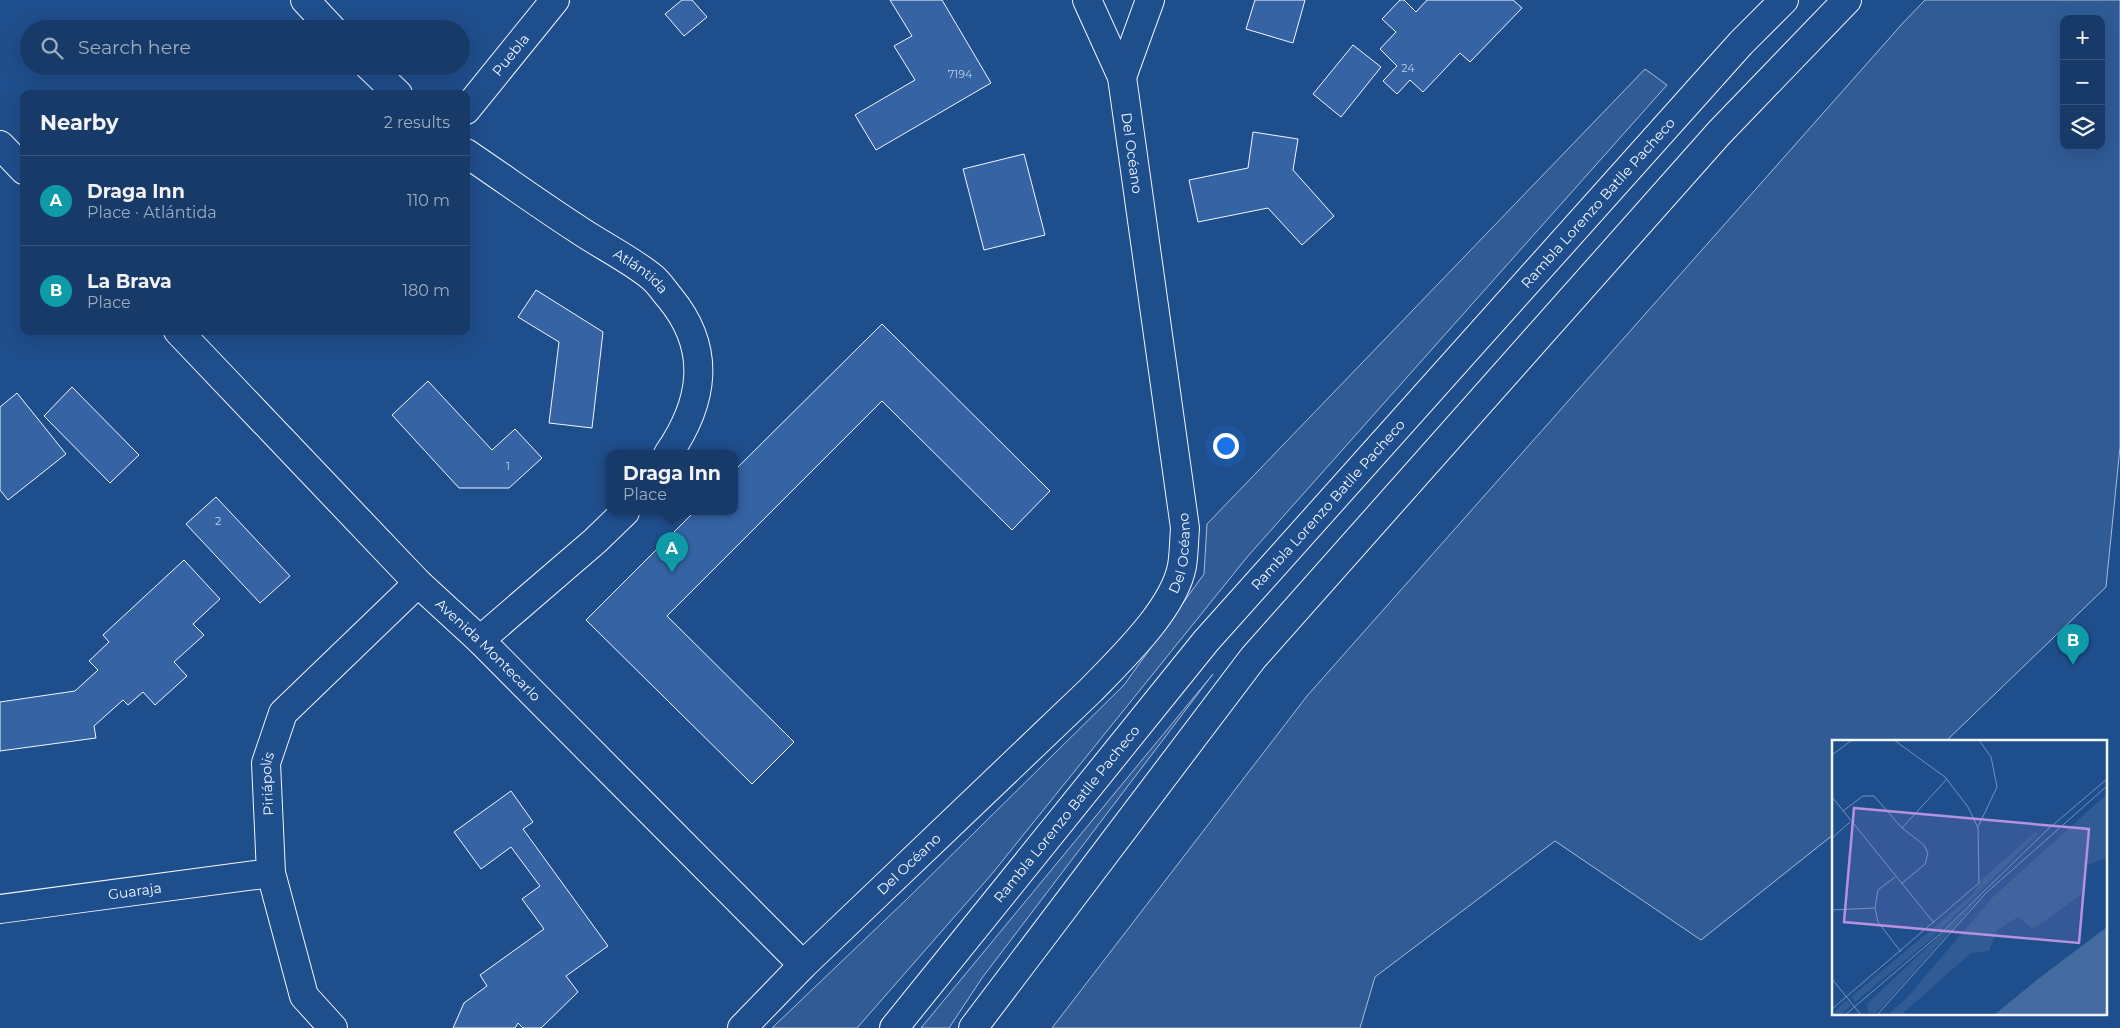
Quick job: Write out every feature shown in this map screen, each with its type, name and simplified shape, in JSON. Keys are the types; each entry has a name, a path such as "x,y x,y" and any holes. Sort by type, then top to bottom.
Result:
{"street":[{"path":"305,0 324,20"},
{"name":"Puebla","path":"470,105 556,0"},
{"name":"Del Océano","path":"803,965 1091,690 1130,650 1168,601 1182,568 1185,528 1122,78 1087,0"},
{"path":"1122,78 1150,0"},
{"name":"Rambla Lorenzo Batlle Pacheco","path":"894,1028 1206,641 1742,43 1784,0"},
{"path":"973,1028 1253,658 1718,133 1846,0"},
{"path":"378,75 394,90"},
{"path":"0,145 20,166"},
{"name":"Atlántida","path":"470,156 575,228 653,278 683,314 697,346 700,380 691,410 678,439 671,450"},
{"name":"Avenida Montecarlo","path":"182,335 418,583 480,640 803,965"},
{"path":"480,640 595,541 622,515"},
{"name":"Piriápolis","path":"333,1028 304,996 271,873 266,763 283,713 418,583"},
{"name":"Guaraja","path":"0,909 271,873"},
{"path":"742,1028 803,965"}],"shaded area":[{"path":"1925,0 2120,0 2120,447 2106,587 1947,740 1832,740 1832,836 1701,940 1555,841 1375,977 1360,1028 1052,1028 1307,696"},
{"path":"1645,69 1667,85 1248,556 991,875 857,1028 772,1028 906,900 1124,685 1204,574 1207,524"},
{"path":"1213,674 982,978 949,1028 921,1028"}],"building":[{"path":"682,0 692,0 707,17 684,36 665,14"},
{"path":"890,0 942,0 991,83 876,150 855,115 915,80 894,46 912,36"},
{"path":"1255,0 1305,0 1293,43 1246,29"},
{"path":"1400,0 1404,0 1416,12 1427,0 1513,0 1522,8 1470,62 1460,53 1423,92 1410,80 1397,94 1383,81 1397,66 1380,49 1396,32 1382,19"},
{"path":"1353,45 1381,67 1341,117 1313,94"},
{"path":"1253,132 1298,139 1293,170 1334,216 1302,245 1268,208 1198,222 1189,180 1248,168"},
{"path":"1024,154 1045,235 984,250 963,169"},
{"path":"536,290 603,332 592,428 549,423 559,342 518,317"},
{"path":"882,324 1050,491 1012,530 882,401 667,616 794,742 752,784 586,620 691,515 738,515 738,467"},
{"path":"428,381 492,450 515,429 542,458 509,488 459,488 392,415"},
{"path":"72,387 139,455 110,483 44,416"},
{"path":"17,393 66,454 8,500 0,490 0,407"},
{"path":"216,497 290,576 260,603 186,524"},
{"path":"184,560 220,599 193,624 204,635 174,662 187,676 155,705 143,692 128,705 123,700 94,726 96,738 0,751 0,702 75,691 98,670 89,661 109,642 103,635"},
{"path":"511,791 533,822 523,829 608,946 566,976 578,992 541,1028 523,1028 518,1023 515,1028 453,1028 464,1003 487,986 480,975 544,929 522,899 540,886 511,847 481,869 454,832"}],"place":[{"name":"Draga Inn","path":"672,573"},
{"name":"La Brava","path":"2073,665"}]}
